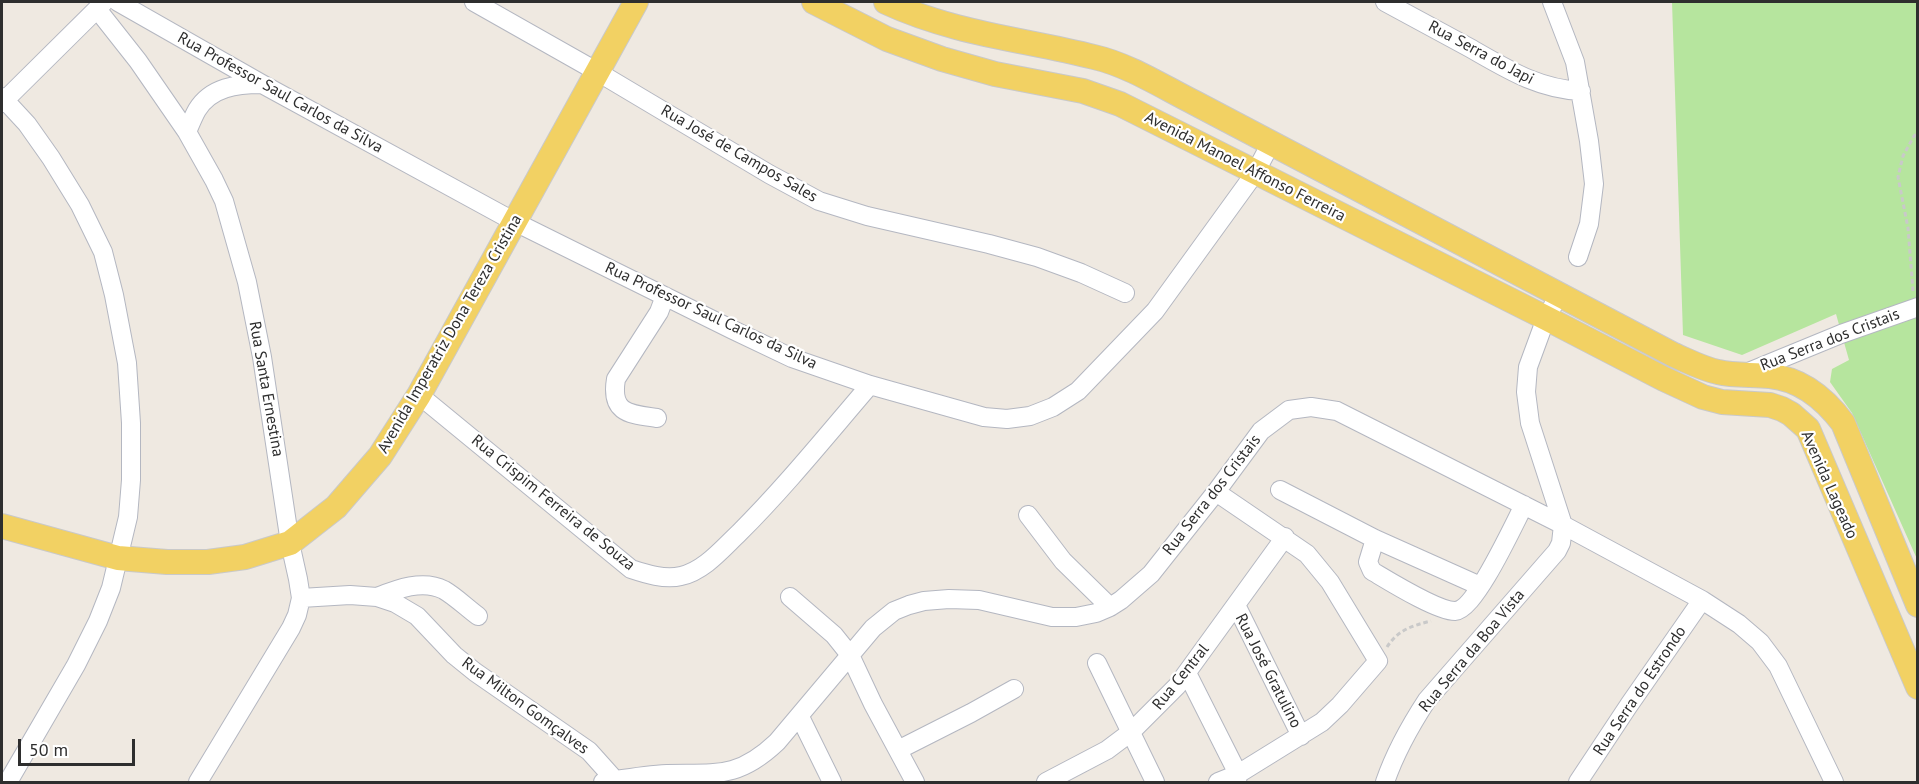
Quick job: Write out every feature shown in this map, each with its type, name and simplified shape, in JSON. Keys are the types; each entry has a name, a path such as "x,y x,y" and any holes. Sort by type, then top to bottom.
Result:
{"main road":[{"name":"Avenida Imperatriz Dona Tereza Cristina","path":"2,526 118,558 167,562 208,562 245,557 290,543 336,507 380,456 419,395 636,2"},
{"name":"Avenida Manoel Affonso Ferreira","path":"814,2 887,39 942,58 995,74 1083,91 1120,104 1659,376"},
{"name":"Avenida Manoel Affonso Ferreira","path":"886,2 939,23 997,38 1095,57 1116,64 1195,103 1674,355 1718,372 1742,375"},
{"path":"1742,375 1770,376 1795,382 1817,395 1832,408 1843,423 1917,604"},
{"name":"Avenida Lageado","path":"1659,376 1703,397 1739,404 1770,405 1782,409 1808,429 1917,687"},
{"path":"1808,429 1832,408"}],"street":[{"name":"Rua Professor Saul Carlos da Silva","path":"118,2 262,84 515,222 792,358 870,385 984,417 1007,419 1030,416 1053,407 1078,391 1155,311 1255,173 1271,143"},
{"name":"Rua José de Campos Sales","path":"474,2 819,201 867,216 1036,257 1081,273 1125,293"},
{"name":"Rua Serra do Japi","path":"1385,2 1510,70 1560,90 1581,91"},
{"path":"1552,2 1575,62 1594,184 1589,224 1578,258"},
{"path":"8,783 99,621 111,588 128,517 131,480 131,423 127,363 103,252 80,205 27,124 3,100 100,5"},
{"name":"Rua Santa Ernestina","path":"100,5 187,132 224,201 247,282 262,357 290,543 301,598 291,628 198,783"},
{"path":"187,132 198,108 215,92 237,84 262,84"},
{"path":"1559,295 1546,318 1528,367 1526,392 1530,423 1563,525"},
{"path":"657,418 626,413 617,403 614,392 616,379 659,312 665,296"},
{"name":"Rua Serra dos Cristais","path":"1742,375 1841,334 1915,308"},
{"name":"Rua Crispim Ferreira de Souza","path":"419,395 632,569 651,576 680,577 699,568 773,499 870,385"},
{"name":"Rua Serra dos Cristais","path":"609,781 747,775 800,717 873,628 894,611 909,605 949,599 979,600 1052,616 1096,613 1110,607 1151,574 1261,431 1289,410 1311,407 1338,411 1524,505 1702,600 1739,624 1760,642 1778,666 1834,783"},
{"path":"1280,490 1375,539 1480,586"},
{"path":"1216,492 1308,554 1330,582 1378,661 1322,722 1238,778 1218,783"},
{"path":"1375,539 1368,562 1372,571 1438,606 1455,611 1470,603 1491,570 1524,505"},
{"path":"1028,515 1063,561 1110,607"},
{"name":"Rua Serra da Boa Vista","path":"1385,783 1412,724 1427,700 1557,551 1561,543 1563,525"},
{"name":"Rua Central","path":"1046,783 1073,776 1131,732 1177,686 1285,537"},
{"path":"377,597 398,589 421,585 443,590 478,616"},
{"name":"Rua Milton Gomçalves","path":"301,598 350,595 377,597 395,603 417,616 454,655 590,751 609,781"},
{"path":"790,597 834,635 850,655 915,783"},
{"name":"Rua Serra do Estrondo","path":"1578,783 1702,600"},
{"name":"Rua José Gratulino","path":"1236,605 1301,736"},
{"path":"1097,663 1155,783"},
{"path":"1187,673 1238,778"},
{"path":"898,750 1014,689"},
{"path":"800,717 832,783"}],"path":[{"path":"1915,308 1908,228 1898,177 1903,156 1917,133"},
{"path":"1378,661 1393,637 1408,627 1438,620"}],"green space":[{"path":"1672,2 1917,2 1917,559 1852,413 1830,382 1832,369 1849,360 1836,314 1742,355 1683,335"}]}
